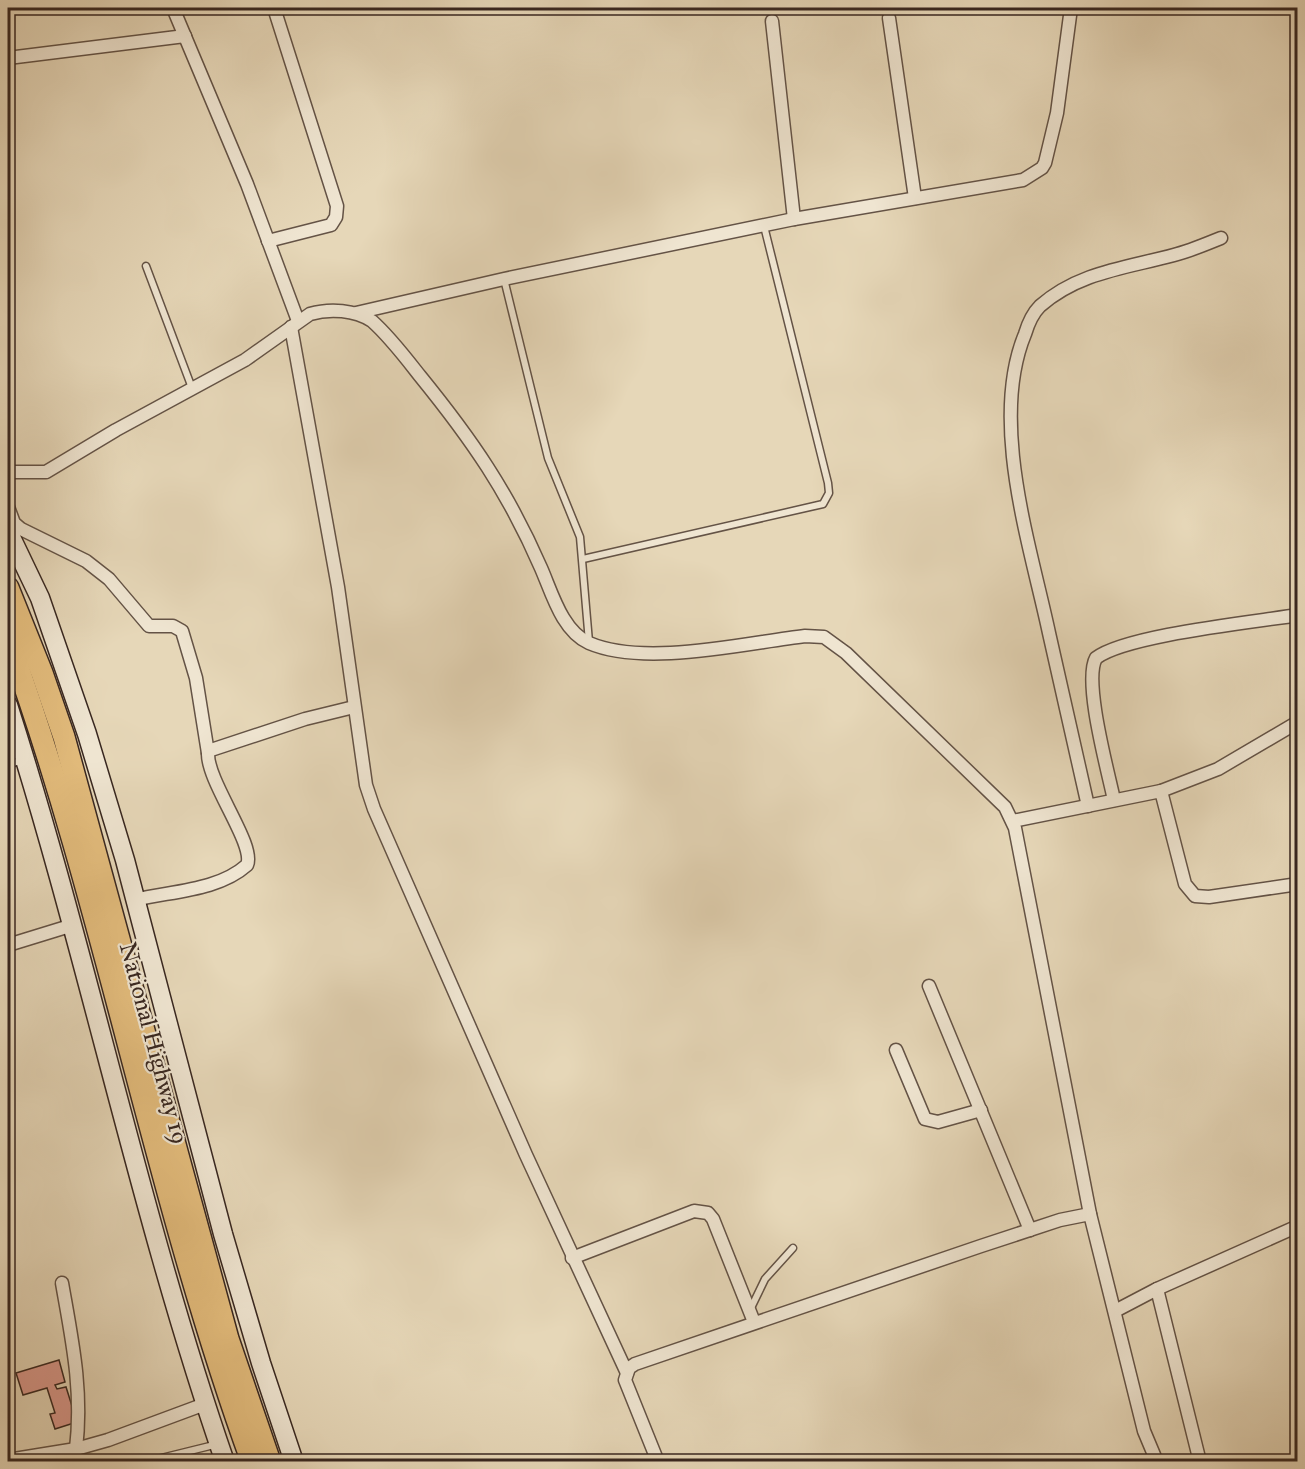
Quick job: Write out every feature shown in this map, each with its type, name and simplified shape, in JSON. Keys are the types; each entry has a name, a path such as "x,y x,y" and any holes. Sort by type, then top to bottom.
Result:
{"highway":[{"path":"8,588 42,673 64,737 225,1329 270,1461"},
{"name":"National Highway 19","path":"8,639 53,771 202,1316 252,1461"}],"main road":[{"path":"8,531 39,598 87,734 135,900 223,1234 261,1363 294,1461"},
{"path":"8,705 73,925 175,1311 225,1461"}],"street":[{"path":"173,8 268,241 294,324 338,587 364,773 374,809 572,1258 627,1373 628,1390 658,1461"},
{"path":"268,241 331,225 336,217 337,206 274,8"},
{"path":"8,472 46,472 258,352 294,324 318,312 356,313 504,279 794,219 1023,180 1042,168 1057,113 1071,8"},
{"path":"889,18 915,198"},
{"path":"772,21 794,219"},
{"path":"8,58 185,36"},
{"path":"1088,806 1023,515 1012,435 1014,367 1030,320 1038,308 1063,288 1095,274 1176,255 1221,238"},
{"path":"356,313 380,328 472,441 519,518 561,613 572,630 589,643 655,655 805,636 824,637 876,680 996,798 1013,821 1090,1214 1144,1431 1158,1461"},
{"path":"8,507 14,523 21,529 74,554 102,572 149,626 173,626 182,631 195,671 208,753 218,787 246,847 249,856 247,865 241,870 201,887 135,900"},
{"path":"1114,800 1097,718 1092,670 1096,658 1118,648 1151,639 1298,615"},
{"path":"208,753 214,748 305,719 354,707"},
{"path":"1013,821 1161,791 1218,769 1298,722"},
{"path":"1161,791 1185,884 1196,896 1209,897 1298,884"},
{"path":"8,945 73,925"},
{"path":"929,986 1030,1230"},
{"path":"896,1050 925,1119 938,1122 981,1110"},
{"path":"572,1258 682,1216 701,1211 713,1219 752,1316"},
{"path":"627,1373 635,1364 752,1316 1030,1230 1090,1214"},
{"path":"1115,1311 1157,1289 1298,1226"},
{"path":"62,1283 79,1383 80,1417 76,1449"},
{"path":"1157,1289 1200,1461"},
{"path":"8,1460 76,1449 108,1440 206,1404"}],"lane":[{"path":"583,559 813,508 823,504 826,499 829,493 828,483 764,226"},
{"path":"146,266 192,388"},
{"path":"504,279 548,458 576,521 583,559 589,643"},
{"path":"8,765 25,759"},
{"path":"752,1316 765,1279 792,1248"},
{"path":"145,1461 219,1444"}],"building":[{"path":"59,1360 65,1382 55,1385 57,1389 66,1387 77,1422 55,1429 50,1414 55,1413 47,1388 23,1395 16,1373"}]}
